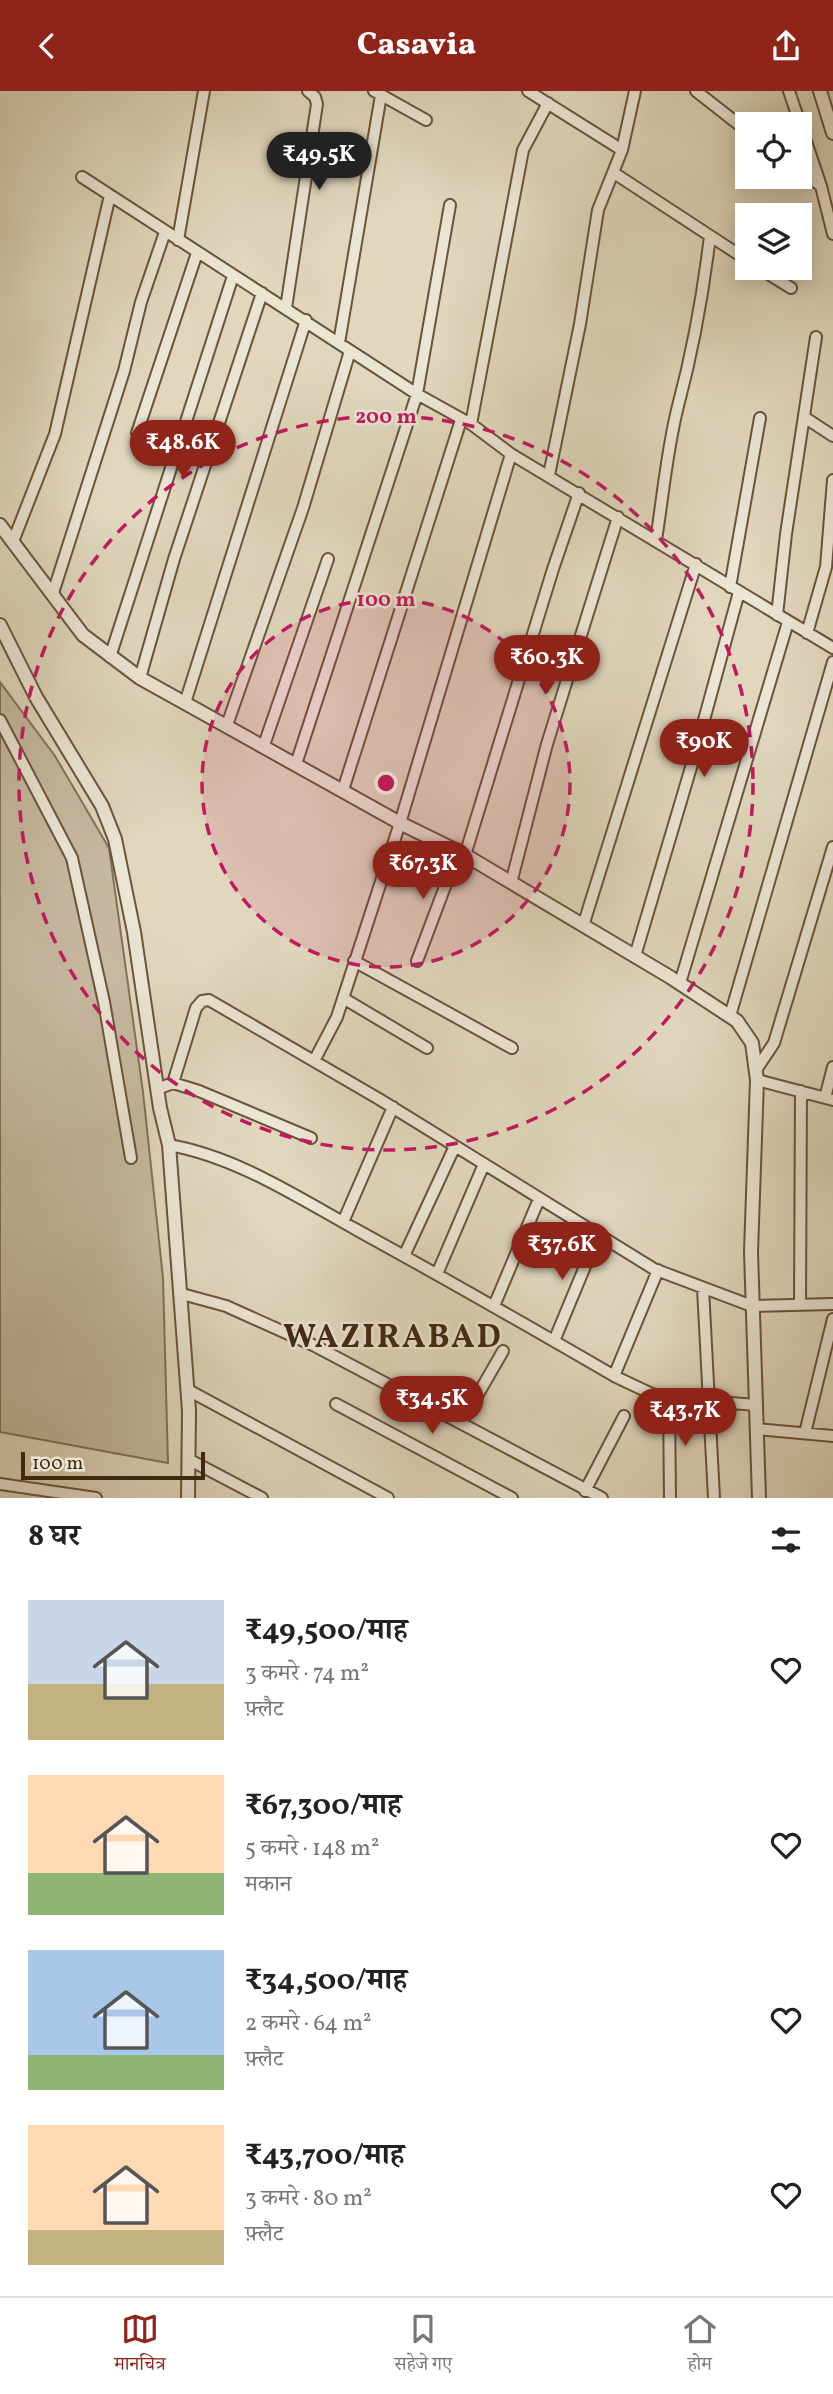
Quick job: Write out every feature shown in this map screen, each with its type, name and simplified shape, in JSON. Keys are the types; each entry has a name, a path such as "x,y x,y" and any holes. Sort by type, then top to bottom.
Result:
{"street":[{"path":"178,240 204,91"},
{"path":"528,91 622,150"},
{"path":"549,475 580,324 598,210 622,150 635,91"},
{"path":"696,91 735,122"},
{"path":"789,91 821,186 833,234"},
{"path":"820,91 833,133"},
{"path":"286,308 316,114 314,93"},
{"path":"339,343 377,93 426,120"},
{"path":"342,790 466,422 482,382 523,151 548,103"},
{"path":"614,173 735,252"},
{"path":"82,177 512,454 833,649"},
{"path":"812,179 821,186"},
{"path":"13,539 55,433 110,195"},
{"path":"296,764 417,394 450,205"},
{"path":"53,593 124,371 141,302 165,232"},
{"path":"656,540 678,407 686,383 703,296 710,236"},
{"path":"137,433 197,253"},
{"path":"110,657 233,276"},
{"path":"778,280 791,288"},
{"path":"140,678 178,546 262,293"},
{"path":"185,703 306,320"},
{"path":"777,615 786,534 816,337"},
{"path":"227,725 303,508 350,351"},
{"path":"635,956 735,590 760,418"},
{"path":"804,418 833,436"},
{"path":"314,1061 343,998 400,823 512,454"},
{"path":"807,633 826,567 833,480"},
{"path":"417,961 462,853 579,493"},
{"path":"511,883 547,744 618,517"},
{"path":"0,525 83,635 140,678 400,823 462,853 635,956 730,1016 752,1044 757,1075 751,1306 759,1498"},
{"path":"264,745 328,559"},
{"path":"583,926 696,564"},
{"path":"680,983 788,622"},
{"path":"0,625 37,697 102,806 115,839 134,932 157,1089 169,1145 188,1390 188,1498"},
{"path":"730,1016 833,662"},
{"path":"0,720 72,858 104,1002 131,1158"},
{"path":"757,1075 774,1043 833,847"},
{"path":"354,961 512,1048"},
{"path":"343,998 427,1048"},
{"path":"173,1083 196,1008 202,1001 209,1000 393,1107 658,1270 751,1306 833,1304"},
{"path":"757,1075 829,1099 833,1067"},
{"path":"157,1089 173,1083 311,1138"},
{"path":"800,1305 801,1091"},
{"path":"343,1222 393,1107"},
{"path":"169,1145 198,1150 231,1163 437,1274 614,1376 652,1394 669,1398 756,1405"},
{"path":"404,1256 455,1146"},
{"path":"437,1274 484,1164"},
{"path":"494,1306 539,1199"},
{"path":"554,1341 598,1235"},
{"path":"614,1376 658,1270"},
{"path":"703,1288 714,1498"},
{"path":"182,1294 226,1306 315,1346 602,1498"},
{"path":"805,1433 833,1319"},
{"path":"462,1422 503,1351"},
{"path":"188,1390 388,1498"},
{"path":"669,1398 670,1498"},
{"path":"336,1404 512,1498"},
{"path":"585,1491 624,1416"},
{"path":"757,1429 833,1436"},
{"path":"188,1459 262,1498"},
{"path":"0,1484 96,1498"}],"shaded area":[{"path":"0,682 55,756 109,848 143,1092 163,1278 168,1463 0,1432"}],"district":[{"name":"WAZIRABAD","path":"393,1339"}]}
